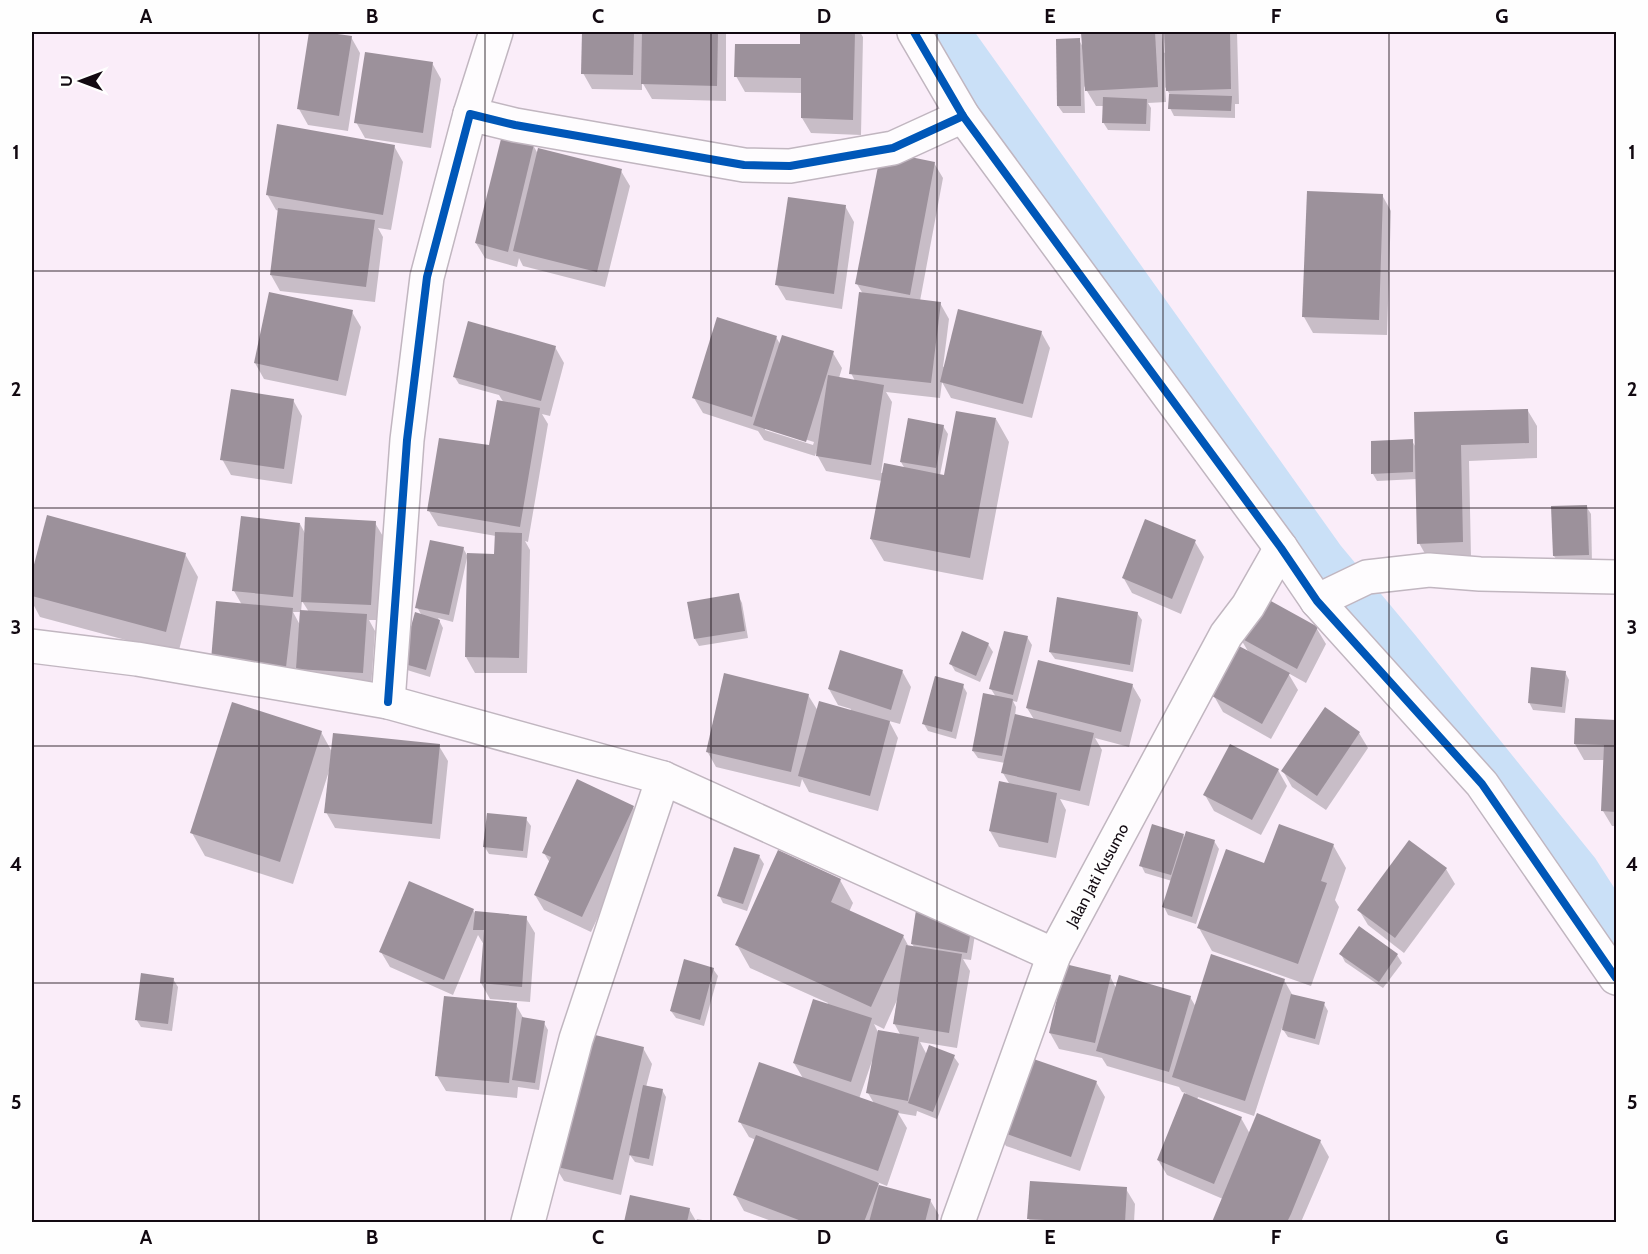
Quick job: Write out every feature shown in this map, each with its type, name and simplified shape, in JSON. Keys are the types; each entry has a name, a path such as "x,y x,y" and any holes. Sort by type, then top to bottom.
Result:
{"street":[{"path":"388,702 407,440 427,277 470,114 496,32"},
{"path":"914,32 963,116 1281,548 1482,784 1617,978"},
{"path":"470,114 515,125 744,165 790,166 893,148 963,116"},
{"name":"Jalan Jati Kusumo","path":"958,1222 1054,955 1226,634 1248,606 1281,548"},
{"path":"1325,597 1367,577 1429,570 1480,574 1617,577"},
{"path":"32,646 137,659 388,702 663,778 1054,955"},
{"path":"528,1222 576,1039 663,778"}],"building":[{"path":"309,32 352,36 339,116 297,109"},
{"path":"582,32 634,32 633,75 581,74"},
{"path":"642,32 718,32 717,86 641,84"},
{"path":"800,32 855,32 853,120 801,118 801,78 734,77 735,44 800,44"},
{"path":"1081,32 1155,32 1158,87 1085,91"},
{"path":"1164,32 1230,32 1231,89 1166,91"},
{"path":"1080,38 1081,106 1057,106 1056,39"},
{"path":"365,52 433,62 423,133 354,123"},
{"path":"1169,94 1232,96 1231,111 1168,109"},
{"path":"1103,97 1147,99 1146,124 1102,123"},
{"path":"277,124 395,145 383,215 266,195"},
{"path":"502,135 534,144 508,252 475,243"},
{"path":"538,148 622,169 597,272 513,251"},
{"path":"881,151 935,162 910,295 855,284"},
{"path":"1307,191 1383,194 1379,320 1302,317"},
{"path":"788,197 846,205 834,294 775,285"},
{"path":"278,208 375,220 366,287 270,275"},
{"path":"269,292 353,310 338,381 254,363"},
{"path":"859,292 941,302 931,383 849,374"},
{"path":"958,309 1042,331 1023,404 940,382"},
{"path":"717,317 777,336 752,417 692,398"},
{"path":"468,321 556,346 541,401 453,377"},
{"path":"782,335 834,351 806,442 753,425"},
{"path":"828,375 884,385 871,465 816,456"},
{"path":"231,389 294,399 284,469 220,460"},
{"path":"497,400 540,408 520,527 427,511 439,438 489,445"},
{"path":"1528,409 1529,443 1461,445 1463,542 1417,544 1414,412"},
{"path":"956,411 996,418 970,558 870,539 884,463 944,475"},
{"path":"908,418 944,425 936,468 900,462"},
{"path":"1413,439 1413,472 1371,474 1371,441"},
{"path":"1587,505 1589,555 1553,556 1551,506"},
{"path":"47,515 186,553 166,632 32,596 32,572"},
{"path":"241,516 300,523 293,597 232,591"},
{"path":"305,517 376,521 371,605 301,602"},
{"path":"1145,519 1196,540 1172,599 1122,578"},
{"path":"495,532 522,533 519,658 465,657 467,553 494,554"},
{"path":"430,540 464,547 449,615 415,608"},
{"path":"739,593 745,631 694,639 687,602"},
{"path":"1260,595 1318,627 1297,669 1237,636"},
{"path":"1057,597 1138,612 1130,665 1049,652"},
{"path":"216,601 293,608 286,667 211,660"},
{"path":"300,610 367,614 363,673 296,669"},
{"path":"415,612 440,620 426,670 401,663"},
{"path":"962,631 989,643 976,676 949,664"},
{"path":"1004,631 1028,636 1013,695 989,689"},
{"path":"1239,646 1290,673 1262,724 1212,696"},
{"path":"840,650 903,670 891,710 828,689"},
{"path":"1038,660 1133,684 1121,732 1026,708"},
{"path":"1531,667 1566,671 1562,707 1528,703"},
{"path":"724,673 809,694 791,772 706,752"},
{"path":"935,676 964,684 952,732 922,724"},
{"path":"983,693 1013,699 1002,756 972,751"},
{"path":"819,701 890,721 870,796 798,776"},
{"path":"232,702 322,731 280,862 190,833"},
{"path":"1325,707 1360,732 1317,796 1281,771"},
{"path":"1015,714 1094,733 1080,791 1001,773"},
{"path":"1575,718 1616,720 1616,812 1601,811 1604,745 1574,744"},
{"path":"333,733 440,744 432,824 324,813"},
{"path":"1230,744 1279,769 1252,820 1203,795"},
{"path":"577,779 634,806 582,917 534,895 551,857 542,853"},
{"path":"999,781 1057,793 1048,843 989,831"},
{"path":"487,813 527,817 523,851 483,847"},
{"path":"1152,824 1184,834 1171,875 1139,866"},
{"path":"1279,824 1334,844 1321,881 1327,883 1298,964 1197,928 1226,849 1264,863"},
{"path":"1186,831 1215,840 1192,917 1162,907"},
{"path":"1409,840 1447,868 1395,938 1357,910"},
{"path":"734,847 760,855 743,904 717,896"},
{"path":"778,850 841,879 831,902 904,935 871,1007 735,945"},
{"path":"409,881 474,909 444,980 379,952"},
{"path":"916,910 973,919 967,953 911,944"},
{"path":"475,911 527,916 522,987 480,983 484,930 473,930"},
{"path":"1359,926 1398,954 1379,982 1339,954"},
{"path":"906,945 962,954 949,1033 893,1024"},
{"path":"1211,954 1285,979 1245,1101 1172,1077"},
{"path":"684,959 714,968 700,1020 670,1011"},
{"path":"1065,964 1111,975 1095,1043 1049,1033"},
{"path":"141,973 174,978 168,1024 135,1020"},
{"path":"1119,975 1191,996 1169,1072 1096,1051"},
{"path":"1291,994 1325,1002 1315,1039 1282,1030"},
{"path":"444,996 517,1003 509,1083 435,1076"},
{"path":"813,999 872,1018 851,1082 793,1063"},
{"path":"522,1017 545,1021 535,1083 512,1080"},
{"path":"878,1030 919,1037 908,1101 866,1093"},
{"path":"583,1032 644,1047 613,1180 553,1166"},
{"path":"929,1045 955,1055 933,1112 908,1103"},
{"path":"1022,1055 1097,1081 1071,1157 996,1130"},
{"path":"759,1062 899,1111 878,1171 738,1122"},
{"path":"643,1085 663,1089 649,1159 629,1155"},
{"path":"1184,1093 1242,1117 1214,1184 1157,1160"},
{"path":"1257,1113 1321,1140 1291,1214 1287,1222 1212,1222"},
{"path":"756,1135 879,1183 864,1222 804,1222 733,1195"},
{"path":"1030,1181 1127,1187 1125,1222 1027,1219"},
{"path":"879,1185 931,1199 925,1222 869,1222"},
{"path":"630,1195 690,1208 687,1222 624,1222"}],"waterway":[{"path":"944,32 1321,561 1575,873 1616,937"}],"cycle path":[{"path":"914,32 963,116 1281,548 1317,601 1482,784 1616,978"},
{"path":"388,702 407,440 427,277 470,114 515,125 744,165 790,166 893,148 963,116"}]}
